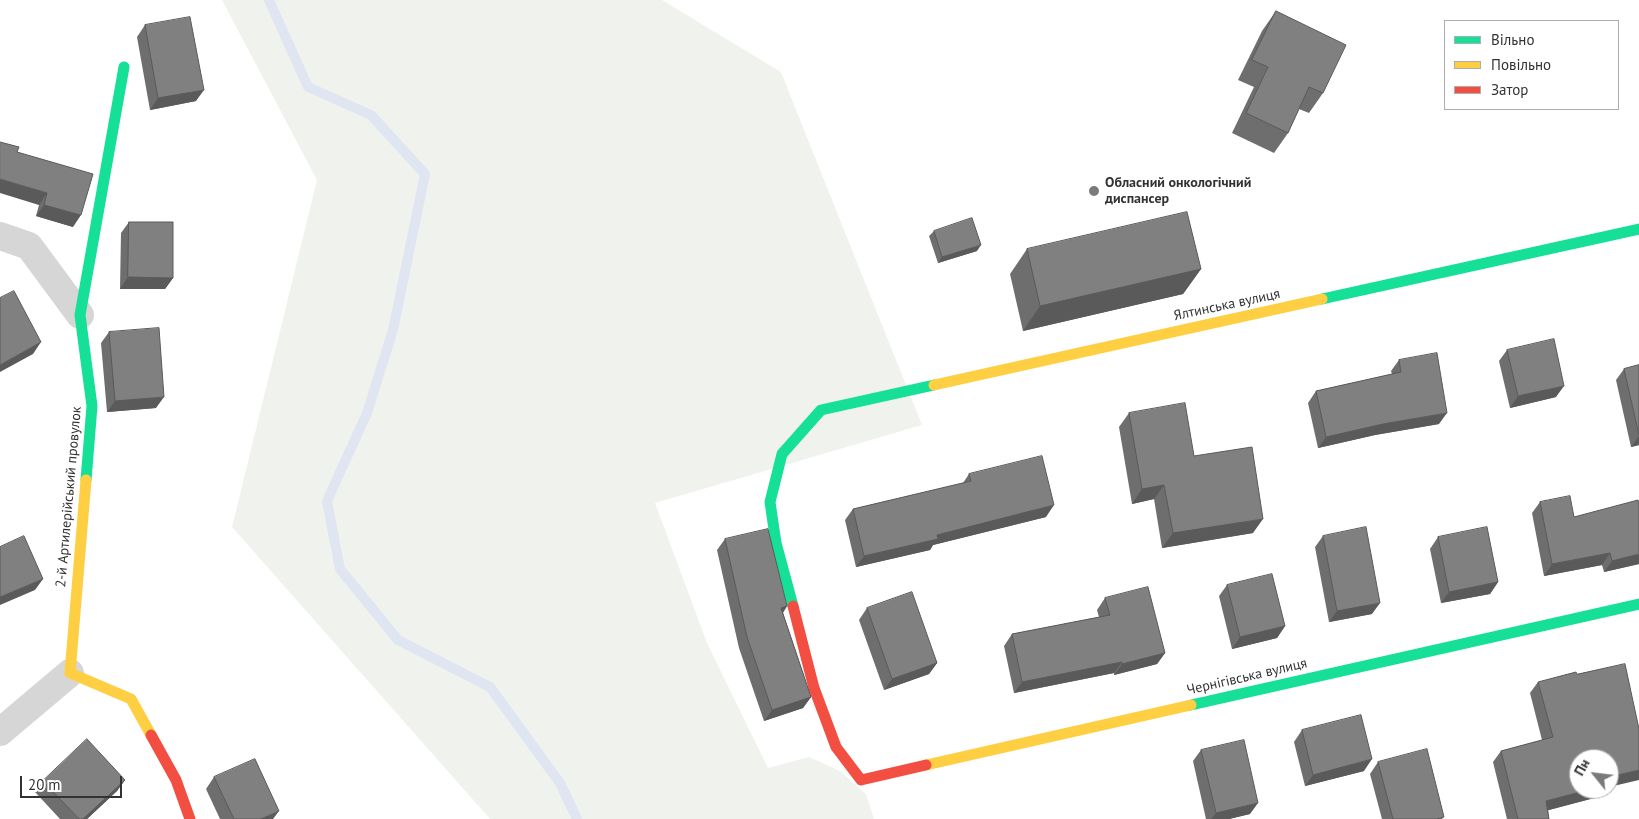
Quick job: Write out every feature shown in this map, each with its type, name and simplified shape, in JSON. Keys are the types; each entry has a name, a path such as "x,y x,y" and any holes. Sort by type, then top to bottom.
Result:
{"street":[{"name":"2-й Артилерійський провулок","path":"70,673 92,406 80,315 124,68"},
{"name":"Ялтинська вулиця","path":"861,780 836,747 814,688 776,543 770,502 782,454 821,410 1639,229"},
{"path":"0,236 30,246 80,315"},
{"name":"Чернігівська вулиця","path":"861,780 1639,604"},
{"path":"0,732 70,673 131,699 176,780 190,819"}],"shaded area":[{"path":"222,0 662,0 781,72 922,425 655,503 707,643 768,768 809,757 840,771 866,794 874,819 490,819 232,527 317,180"}],"building":[{"path":"1276,11 1346,45 1323,93 1309,87 1288,133 1246,113 1268,67 1252,60"},
{"path":"190,17 204,90 158,98 145,25"},
{"path":"0,142 19,147 17,152 93,174 81,215 44,205 47,193 0,179"},
{"path":"1187,212 1201,269 1040,306 1027,249"},
{"path":"972,218 981,245 942,257 934,231"},
{"path":"129,222 173,222 173,278 128,277"},
{"path":"14,291 41,342 0,365 0,298"},
{"path":"159,328 164,397 115,401 109,332"},
{"path":"1554,339 1564,386 1518,396 1507,350"},
{"path":"1437,353 1447,413 1383,424 1326,437 1316,391 1401,372 1399,360"},
{"path":"1639,365 1639,435 1624,369"},
{"path":"1185,403 1194,456 1252,447 1263,519 1173,533 1164,485 1142,489 1129,413"},
{"path":"1042,456 1054,505 937,535 938,539 864,556 853,509 971,481 969,474"},
{"path":"1570,496 1574,517 1638,500 1639,554 1612,561 1610,553 1552,564 1540,502"},
{"path":"1366,527 1380,603 1337,611 1323,536"},
{"path":"1487,527 1498,582 1449,592 1438,537"},
{"path":"768,529 787,606 781,608 811,697 772,710 747,637 725,539"},
{"path":"24,536 43,579 0,597 0,547"},
{"path":"1272,574 1285,626 1240,637 1227,585"},
{"path":"1148,587 1165,653 1122,664 1122,662 1022,682 1012,634 1110,615 1105,598"},
{"path":"912,592 937,663 892,679 867,608"},
{"path":"1625,664 1639,729 1639,770 1619,775 1619,749 1569,749 1569,795 1546,801 1549,819 1518,819 1501,751 1553,737 1538,682 1576,672 1577,674"},
{"path":"1361,715 1372,759 1313,775 1302,730"},
{"path":"87,739 125,780 83,819 79,819 43,781"},
{"path":"1244,740 1258,803 1216,813 1201,750"},
{"path":"1427,749 1444,817 1437,819 1393,819 1378,762"},
{"path":"255,759 279,811 261,819 234,819 214,777"}],"waterway":[{"path":"269,0 308,87 371,115 425,174 393,330 367,413 327,501 340,569 398,640 490,687 560,783 577,819"}],"traffic: fast":[{"path":"86,480 92,406 80,315 124,67"},
{"path":"1322,299 1639,229"},
{"path":"793,606 776,543 770,502 782,454 821,410 934,385"},
{"path":"1191,705 1639,604"}],"traffic: slow":[{"path":"934,385 1322,299"},
{"path":"86,480 70,673 131,699 151,735"},
{"path":"926,765 1191,705"}],"traffic: jam":[{"path":"793,606 814,688 836,747 861,780 926,765"},
{"path":"151,735 176,780 190,819"}],"place":[{"name":"Обласний онкологічний диспансер","path":"1094,191"}]}
